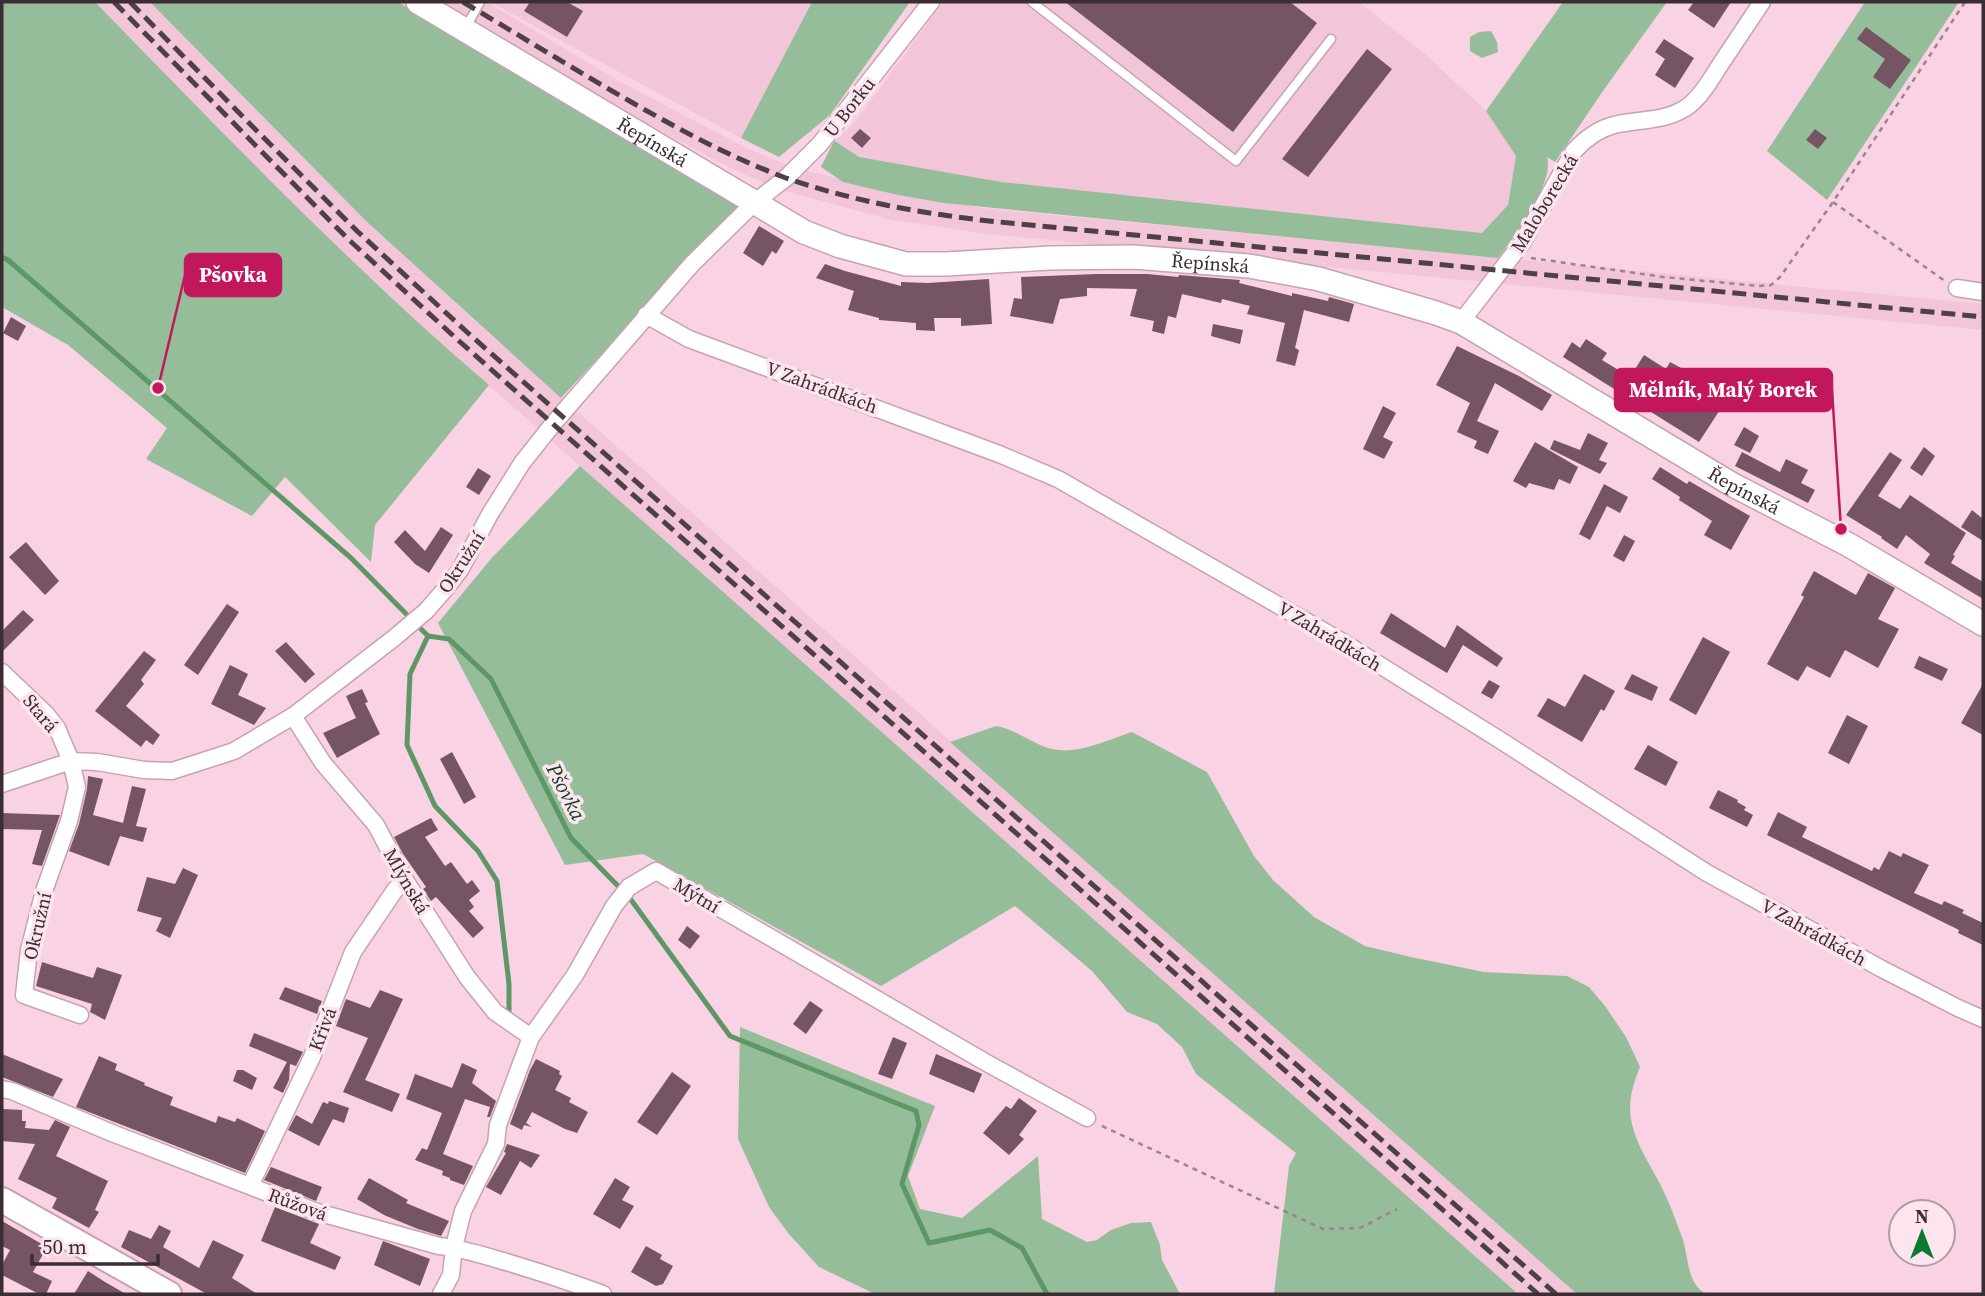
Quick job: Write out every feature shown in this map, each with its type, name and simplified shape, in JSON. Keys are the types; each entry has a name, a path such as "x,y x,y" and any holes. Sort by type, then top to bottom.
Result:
{"main road":[{"path":"2,1200 169,1294"}],"street":[{"name":"Řepínská","path":"418,2 804,232 841,246 906,264 1133,257 1249,266 1319,279 1436,313 1461,323 1733,485 1841,540 1983,624"},
{"name":"U Borku","path":"755,202 786,178 820,144 931,2"},
{"name":"Maloborecká","path":"1461,323 1522,243 1574,151 1585,139 1614,125 1653,120 1689,106 1704,89 1762,2"},
{"name":"Okružní","path":"2,785 71,761 172,771 234,751 293,716 394,638 426,611 460,570 490,514 522,463 553,424 692,264 755,202"},
{"path":"1956,288 1983,292"},
{"name":"V Zahrádkách","path":"646,316 689,339 999,454 1058,479 1346,644 1533,760 1707,873 1882,970 1983,1019"},
{"name":"Stará","path":"2,672 57,727 71,761"},
{"name":"Mlýnská","path":"293,716 323,763 376,825 405,880 467,977 495,1012 531,1037"},
{"name":"Okružní","path":"71,761 77,787 69,821 44,891 29,950 24,995 80,1014"},
{"name":"Mýtní","path":"440,1294 451,1276 454,1247 464,1211 496,1144 498,1125 531,1037 575,975 614,906 629,887 656,871 985,1062 1087,1118"},
{"name":"Křivá","path":"250,1186 312,1057 353,952 395,890 405,880"},
{"name":"Růžová","path":"2,1088 317,1212 439,1246 454,1247 603,1294"}],"lane":[{"path":"464,30 480,2"},
{"path":"1032,2 1236,161 1331,39"}],"path":[{"path":"1513,254 1663,277 1770,285 1780,277 1833,202 1965,2"},
{"path":"1833,202 1956,288"},
{"path":"1087,1118 1323,1228 1360,1228 1397,1209"}],"shaded area":[{"path":"95,2 150,2 366,221 477,323 1577,1294 1518,1294 451,352 339,249"},
{"path":"438,2 487,2 619,81 744,147 790,166 898,195 990,209 1983,304 1983,330 988,234 892,220 781,190 734,170 607,102"},
{"path":"490,2 812,2 741,138"},
{"path":"943,2 1359,2 1426,55 1486,111 1516,156 1508,205 1483,233 1001,182 859,157 835,141 855,122"}],"green space":[{"path":"2,2 95,2 337,246 489,385 375,525 371,562 285,477 252,516 146,459 167,428 68,345 2,307"},
{"path":"150,2 398,2 740,204 561,398 366,221"},
{"path":"812,2 910,2 830,115 779,157 741,138"},
{"path":"1563,2 1667,2 1555,162 1547,157 1548,168 1539,195 1523,224 1498,258 944,203 843,182 821,167 835,141 859,157 1001,182 1482,233 1508,205 1516,156 1486,111"},
{"path":"1865,2 1959,2 1827,200 1767,151"},
{"path":"1491,31 1497,42 1498,52 1482,58 1470,51 1470,37 1479,32"},
{"path":"580,466 1518,1294 1274,1294 1289,1166 1296,1153 1196,1074 1182,1047 1157,1024 1127,1012 1092,971 1015,906 881,986 643,854 565,865 438,623 490,560"},
{"path":"996,726 1045,747 1062,750 1092,746 1132,732 1207,772 1254,856 1273,880 1314,917 1365,946 1484,972 1567,976 1589,987 1626,1037 1640,1067 1631,1099 1633,1129 1671,1208 1682,1237 1691,1276 1706,1294 1577,1294 950,742"},
{"path":"740,1027 935,1106 908,1176 920,1209 962,1218 1038,1156 1042,1219 1087,1242 1097,1240 1111,1230 1131,1223 1151,1222 1160,1245 1162,1260 1180,1294 875,1294 819,1267 769,1207 738,1139"}],"building":[{"path":"530,2 567,2 583,11 567,37 524,11"},
{"path":"1065,2 1290,2 1317,23 1233,132"},
{"path":"1694,2 1731,2 1714,28 1688,10"},
{"path":"1866,27 1911,60 1890,89 1873,77 1885,59 1857,39"},
{"path":"1664,39 1694,58 1675,88 1655,75 1665,59 1655,52"},
{"path":"1367,49 1392,69 1308,177 1282,159"},
{"path":"860,129 871,138 862,148 851,138"},
{"path":"1815,129 1827,138 1818,149 1806,140"},
{"path":"759,226 784,241 776,254 772,251 763,266 743,253"},
{"path":"825,264 901,286 901,282 989,279 992,324 961,326 961,318 934,318 935,331 916,330 916,323 879,320 848,310 854,291 816,278"},
{"path":"1179,275 1240,280 1239,283 1292,296 1292,293 1328,301 1329,297 1354,304 1349,322 1304,310 1295,348 1299,350 1295,366 1276,361 1285,323 1247,314 1250,306 1222,299 1221,303 1182,294 1176,318 1168,316 1164,334 1152,331 1154,321 1130,316 1137,289 1087,288 1087,296 1060,299 1053,324 1010,316 1014,298 1022,299 1021,277"},
{"path":"11,317 26,326 18,341 3,333"},
{"path":"1213,324 1243,330 1240,344 1211,336"},
{"path":"1586,339 1607,353 1602,360 1630,377 1644,355 1666,369 1670,362 1685,370 1679,379 1708,399 1716,387 1729,396 1699,442 1563,357 1572,342 1580,348"},
{"path":"1457,346 1552,395 1542,411 1495,383 1477,421 1499,431 1488,454 1474,448 1477,441 1457,432 1470,403 1436,385"},
{"path":"1383,406 1396,413 1383,437 1393,442 1384,459 1363,449"},
{"path":"1744,427 1759,436 1750,453 1734,445"},
{"path":"1588,433 1608,443 1599,460 1607,463 1600,474 1550,449 1554,440 1580,450"},
{"path":"1535,442 1578,467 1570,484 1559,479 1554,490 1529,483 1526,488 1513,481"},
{"path":"1924,447 1935,456 1922,476 1910,468"},
{"path":"1742,452 1780,472 1786,459 1808,470 1801,483 1815,490 1808,503 1735,466"},
{"path":"1890,452 1902,460 1878,496 1900,509 1910,495 1966,533 1951,563 1983,582 1983,599 1924,563 1930,554 1906,535 1897,549 1846,515"},
{"path":"1660,467 1750,516 1731,550 1704,535 1712,521 1652,479"},
{"path":"478,468 491,476 479,495 466,487"},
{"path":"1604,484 1628,497 1620,513 1607,506 1590,540 1579,534"},
{"path":"1972,510 1983,519 1983,541 1961,527"},
{"path":"441,527 453,535 429,573 415,564 394,542 405,530 425,551"},
{"path":"1624,535 1635,541 1624,562 1613,556"},
{"path":"26,542 59,581 45,595 9,557"},
{"path":"1814,571 1856,595 1868,573 1895,588 1878,619 1899,629 1878,668 1845,650 1830,678 1807,666 1798,681 1767,664 1804,597 1801,595"},
{"path":"227,604 239,612 198,675 184,665"},
{"path":"23,610 34,620 2,652 2,631"},
{"path":"1391,613 1445,648 1457,625 1503,658 1497,667 1463,645 1447,673 1380,633"},
{"path":"1703,637 1730,652 1696,715 1669,700"},
{"path":"286,642 315,674 305,683 275,651"},
{"path":"144,651 156,660 141,680 144,684 126,706 160,735 153,745 146,740 141,747 95,711"},
{"path":"1919,656 1948,669 1942,681 1914,668"},
{"path":"230,665 248,674 238,695 266,708 254,725 211,704"},
{"path":"1584,674 1615,691 1582,742 1537,716 1548,698 1565,707"},
{"path":"1632,674 1658,687 1652,701 1624,689"},
{"path":"1489,680 1500,686 1492,699 1481,693"},
{"path":"1983,684 1983,735 1961,723"},
{"path":"362,689 368,702 365,703 380,734 337,758 323,733 356,718 346,696"},
{"path":"1847,715 1868,726 1849,764 1828,753"},
{"path":"1648,745 1678,762 1666,786 1634,769"},
{"path":"452,752 476,797 464,804 440,759"},
{"path":"88,776 103,779 93,815 123,823 132,786 146,789 136,826 147,828 143,842 120,836 109,866 69,851 79,824"},
{"path":"1718,790 1738,800 1737,802 1746,807 1744,810 1753,815 1747,827 1709,808"},
{"path":"1778,812 1807,827 1802,837 1872,871 1874,867 1879,870 1889,851 1901,857 1903,853 1929,865 1914,893 1942,905 1944,901 1983,923 1983,945 1958,933 1959,930 1767,835"},
{"path":"2,813 60,815 42,866 32,864 42,830 2,829"},
{"path":"431,818 438,830 425,837 445,866 451,862 467,884 472,880 480,891 469,900 474,907 469,911 484,928 473,938 436,897 431,901 423,889 426,887 394,837"},
{"path":"183,868 198,875 170,938 156,931 162,918 137,911 147,877 175,884"},
{"path":"687,926 700,936 690,949 678,940"},
{"path":"42,962 93,978 97,967 122,975 105,1020 90,1012 92,1004 36,986"},
{"path":"285,987 322,1001 317,1014 279,999"},
{"path":"380,990 403,999 365,1080 400,1094 392,1112 343,1092 368,1038 336,1026 346,999 370,1008"},
{"path":"810,1001 823,1010 806,1034 793,1024"},
{"path":"254,1033 303,1052 296,1066 290,1064 289,1080 283,1093 273,1088 287,1062 249,1046"},
{"path":"893,1037 907,1043 892,1079 878,1074"},
{"path":"2,1054 63,1079 53,1097 2,1077"},
{"path":"936,1054 982,1074 974,1093 929,1074"},
{"path":"99,1056 117,1064 115,1070 173,1097 170,1105 216,1123 218,1116 235,1122 237,1118 265,1131 245,1173 76,1107"},
{"path":"536,1059 560,1071 562,1076 555,1090 571,1098 569,1102 588,1112 577,1133 532,1112 526,1123 532,1127 524,1125 522,1130 510,1124"},
{"path":"462,1063 477,1070 472,1083 496,1101 490,1117 487,1117 490,1107 465,1099 443,1154 473,1166 464,1185 442,1175 443,1171 415,1160 422,1148 427,1150 442,1113 406,1099 415,1074 452,1088"},
{"path":"237,1070 243,1070 257,1078 252,1090 233,1081"},
{"path":"672,1072 691,1086 657,1135 637,1122"},
{"path":"1019,1098 1037,1111 1019,1135 1024,1139 1009,1155 983,1133 1006,1106 1011,1109"},
{"path":"329,1101 349,1108 344,1123 333,1119 319,1146 288,1130 296,1115 312,1124 323,1102 328,1104"},
{"path":"3,1109 22,1110 22,1121 26,1121 25,1128 49,1130 55,1120 70,1127 56,1156 108,1181 95,1210 99,1212 89,1228 52,1208 57,1198 18,1179 35,1144 2,1141"},
{"path":"507,1144 540,1155 531,1168 520,1161 501,1195 486,1187 506,1153"},
{"path":"271,1167 322,1187 316,1201 264,1180"},
{"path":"369,1178 408,1200 406,1203 449,1221 441,1236 384,1215 357,1199"},
{"path":"615,1178 630,1187 622,1200 634,1206 620,1229 593,1214"},
{"path":"275,1207 319,1224 310,1243 341,1257 335,1270 261,1241"},
{"path":"2,1221 47,1247 33,1272 52,1281 46,1294 39,1294 2,1275 2,1265 10,1250 2,1246"},
{"path":"159,1225 171,1231 163,1247 199,1268 213,1240 244,1255 232,1278 257,1294 207,1294 121,1247 129,1230 151,1239"},
{"path":"383,1241 430,1259 420,1286 374,1265"},
{"path":"646,1246 662,1255 660,1259 673,1266 663,1284 656,1286 631,1272"},
{"path":"88,1271 105,1282 126,1294 74,1294"}],"waterway":[{"name":"Pšovka","path":"2,257 351,558 428,636 449,639 491,679 571,838 620,888"},
{"path":"428,636 410,674 407,745 435,806 478,851 497,881 509,984 509,1012"},
{"name":"Pšovka","path":"629,897 730,1036 916,1111 919,1125 902,1184 929,1243 990,1230 1022,1248 1047,1294"}],"railway":[{"path":"114,2 348,239 459,341 1538,1294"},
{"path":"130,2 357,231 468,333 1556,1294"},
{"path":"463,2 633,103 727,153 786,178 886,205 989,221 1983,317"}],"place":[{"name":"Pšovka","path":"158,388"},
{"name":"Mělník, Malý Borek","path":"1841,529"}]}
